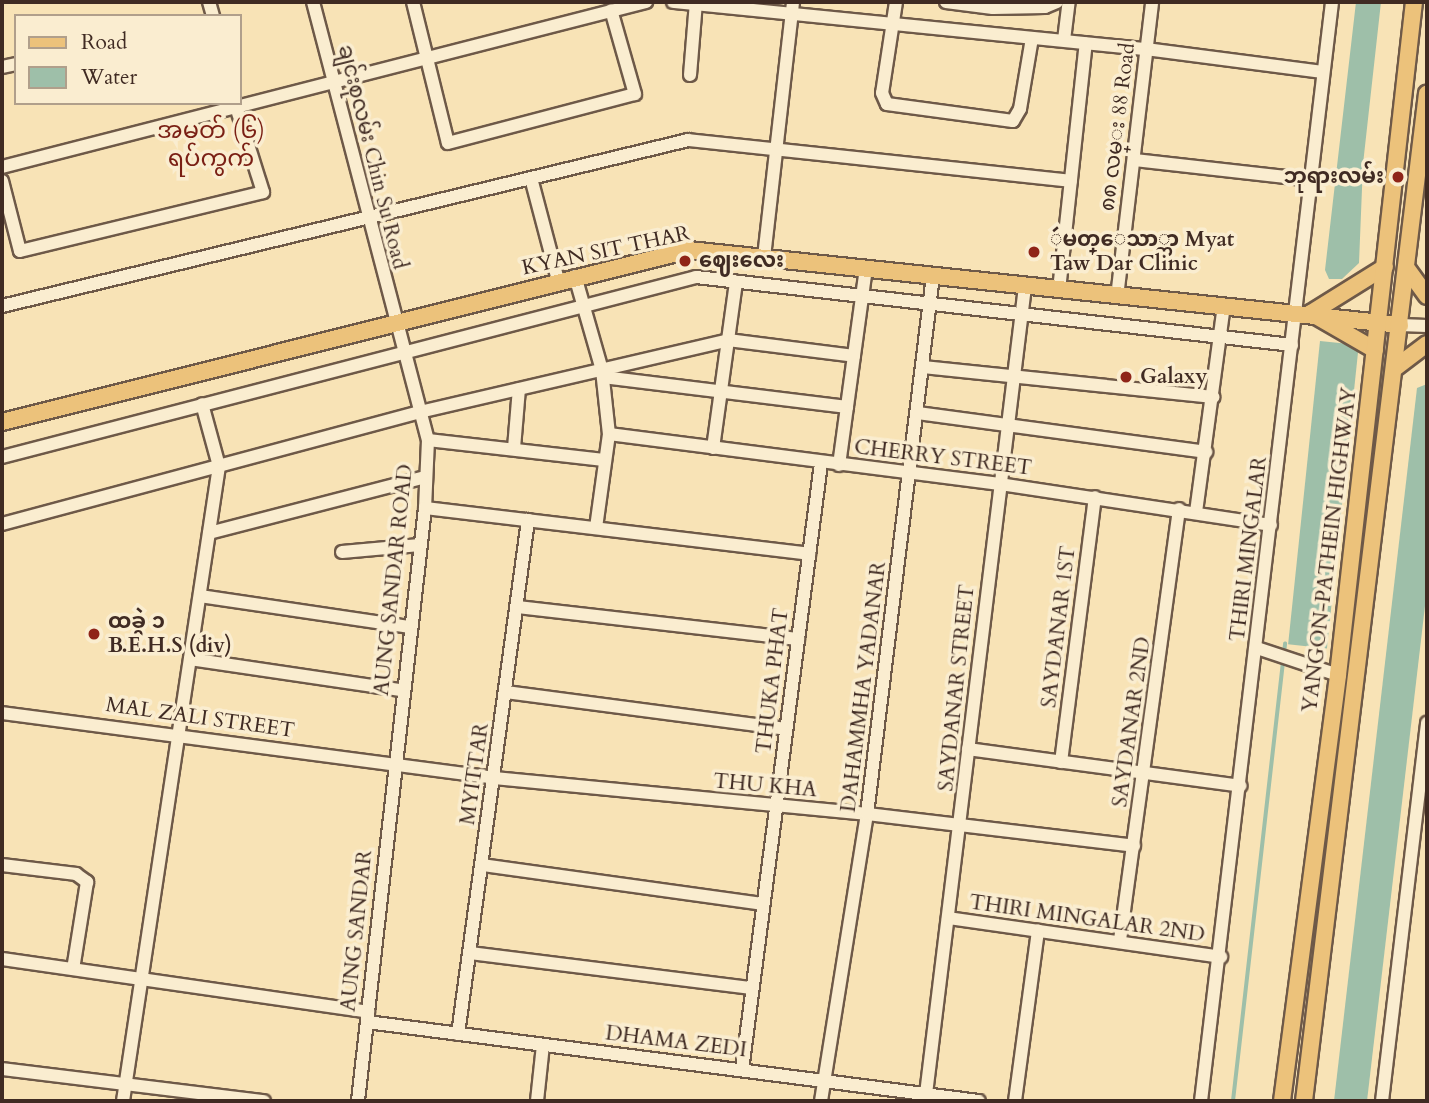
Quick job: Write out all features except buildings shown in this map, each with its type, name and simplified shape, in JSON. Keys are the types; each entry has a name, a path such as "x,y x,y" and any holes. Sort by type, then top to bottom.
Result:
{"main road":[{"name":"YANGON-PATHEIN HIGHWAY","path":"1282,1101 1338,675 1414,2"},
{"name":"YANGON-PATHEIN HIGHWAY","path":"1304,1101 1408,270 1427,93"},
{"name":"KYAN SIT THAR","path":"2,422 394,321 689,250 1118,298 1303,313 1400,325"},
{"path":"1303,313 1385,267"},
{"path":"1408,270 1427,296"},
{"path":"1303,313 1375,351"},
{"path":"1395,368 1427,344"}],"street":[{"name":"ချင်းစုလမ်း Chin Su Road","path":"313,2 394,321"},
{"path":"413,2 448,143 635,94 611,10"},
{"path":"242,105 646,2"},
{"path":"673,2 792,8 894,23 1146,49 1323,72"},
{"path":"896,2 882,93 887,104 1013,121 1020,109 1032,38"},
{"path":"946,2 1045,7 1057,2"},
{"path":"1064,40 1069,2"},
{"name":"၈၈ လမ္း 88 Road","path":"1118,298 1152,2"},
{"name":"THIRI MINGALAR","path":"1201,1101 1221,957 1292,345 1303,313 1311,180 1332,2"},
{"path":"690,75 696,4"},
{"path":"992,33 994,5"},
{"path":"764,257 792,8"},
{"path":"1059,290 1086,43"},
{"path":"2,167 236,106 263,192 20,251 2,181"},
{"path":"2,306 688,140 1071,181"},
{"path":"1134,160 1311,180"},
{"path":"531,178 558,281"},
{"path":"839,465 866,268"},
{"path":"575,276 603,374 609,435 596,528"},
{"name":"DAHAMMHA YADANAR","path":"821,1101 867,814 911,474 933,276"},
{"path":"2,457 583,304 696,277 1292,345"},
{"path":"713,448 736,282"},
{"name":"SAYDANAR STREET","path":"926,1094 962,828 968,749 1025,287"},
{"path":"1196,512 1224,306"},
{"name":"AUNG SANDAR ROAD","path":"392,765 425,508 428,440 424,411 394,321"},
{"path":"1400,325 1427,326"},
{"path":"2,524 424,411 519,389 603,374 728,340 854,356"},
{"path":"923,367 1213,397"},
{"path":"603,374 847,407"},
{"path":"514,448 519,389"},
{"path":"123,1101 139,978 180,734 219,466 202,404"},
{"path":"918,413 1206,452"},
{"name":"CHERRY STREET","path":"609,435 1000,484 1271,525"},
{"path":"428,440 604,460"},
{"name":"THUKA PHAT","path":"742,1070 821,463"},
{"path":"209,533 426,477"},
{"name":"SAYDANAR 1ST","path":"1061,762 1095,497"},
{"path":"425,508 809,554"},
{"name":"SAYDANAR 2ND","path":"1120,940 1146,774 1179,509"},
{"name":"MYITTAR","path":"458,1034 495,778 528,520"},
{"path":"342,552 420,545"},
{"path":"200,596 409,627"},
{"path":"517,607 798,639"},
{"path":"1257,648 1338,675"},
{"path":"190,659 401,690"},
{"path":"506,692 786,729"},
{"name":"MAL ZALI STREET","path":"2,712 180,734 392,765"},
{"path":"1382,1101 1427,723"},
{"path":"968,749 1241,786"},
{"name":"THU KHA","path":"392,765 495,778 867,814 962,828 1134,846"},
{"name":"AUNG SANDAR","path":"358,1101 392,765"},
{"path":"2,864 76,874 87,881 73,969"},
{"path":"482,865 763,904"},
{"name":"THIRI MINGALAR 2ND","path":"948,918 1038,932 1120,940 1221,957"},
{"path":"1015,1101 1038,932"},
{"path":"470,953 752,988"},
{"name":"DHAMA ZEDI","path":"2,959 139,978 458,1034 979,1101"},
{"path":"537,1101 543,1045"},
{"path":"2,1069 264,1101"}],"water":[{"path":"1356,2 1381,2 1363,164 1359,263 1342,279 1329,279 1325,270"},
{"path":"1320,341 1359,345 1327,648 1288,644"},
{"path":"1427,384 1427,589 1367,1101 1334,1101 1417,388"}],"waterway":[{"path":"1233,1101 1285,644"}],"place":[{"name":"ဘုရားလမ်း","path":"1398,177"},
{"name":"ဴမတ္ေသာ္တာ Myat Taw Dar Clinic","path":"1034,252"},
{"name":"ဈေးလေး","path":"685,261"},
{"name":"Galaxy","path":"1126,377"},
{"name":"ထခွဲ ၁ B.E.H.S (div)","path":"94,634"}],"district":[{"name":"အမှတ် (၆) ရပ်ကွက်","path":"211,145"}]}
